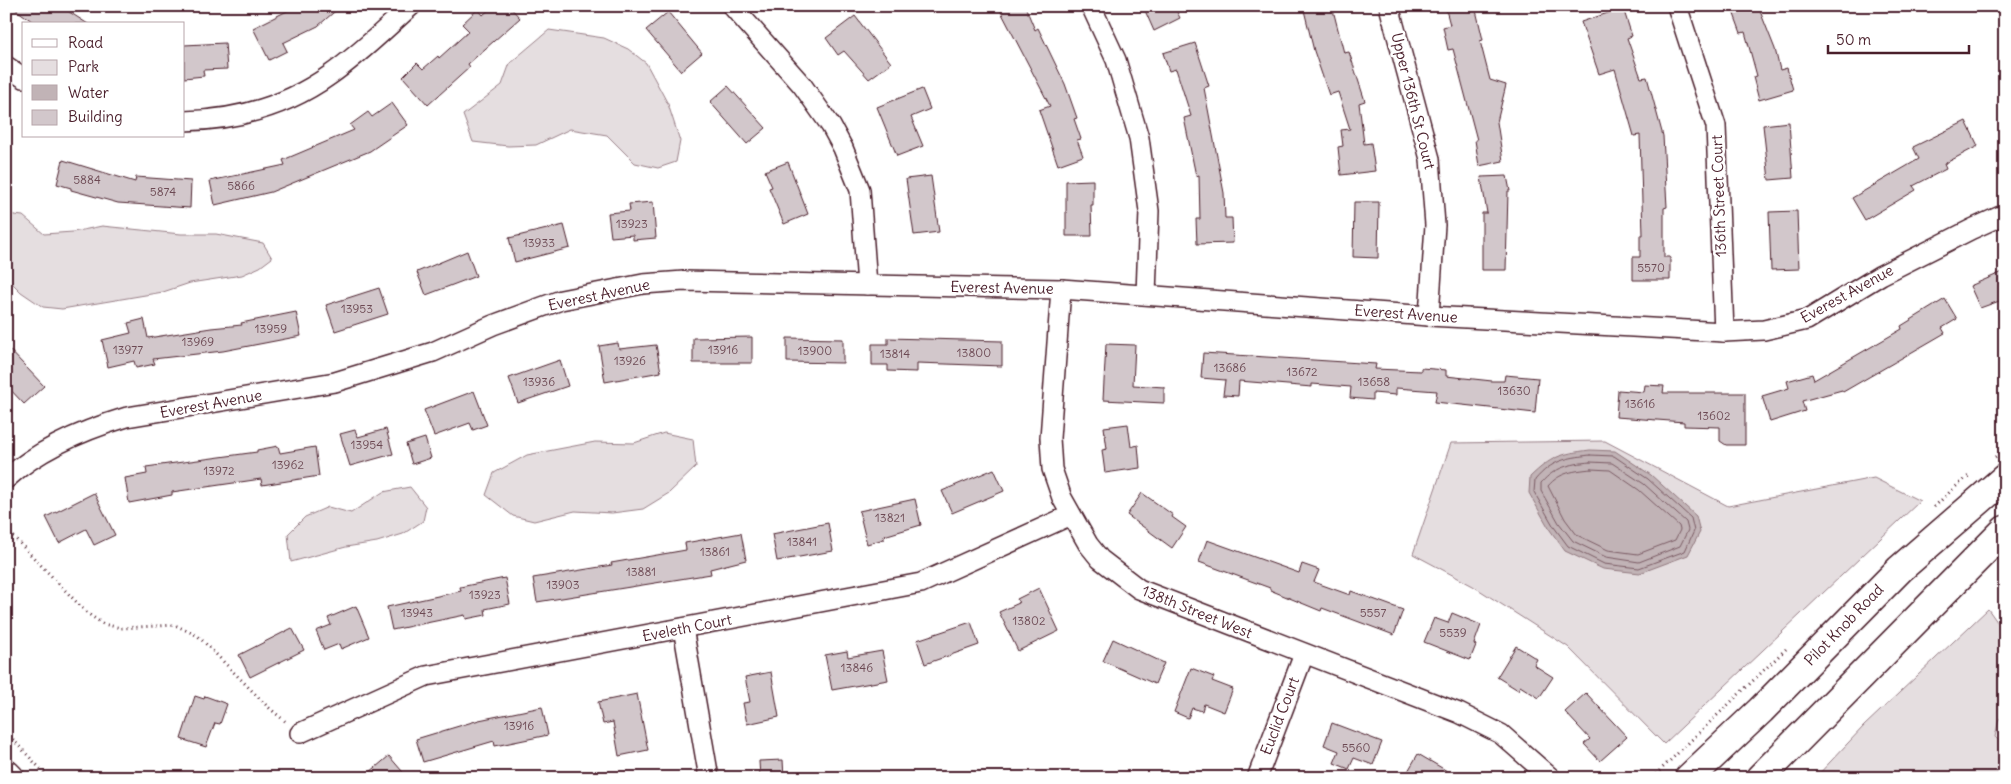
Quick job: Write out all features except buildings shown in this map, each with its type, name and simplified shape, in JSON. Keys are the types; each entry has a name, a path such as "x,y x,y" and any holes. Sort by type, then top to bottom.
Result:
{"main road":[{"name":"Pilot Knob Road","path":"1689,778 1761,710 1900,569 2005,478"},
{"path":"1760,778 2005,530"},
{"path":"6,774 10,778"}],"street":[{"path":"185,121 230,117 255,112 309,89 348,62 411,6"},
{"path":"732,6 802,85 831,126 843,148 860,190 867,285"},
{"path":"1092,6 1116,60 1139,138 1149,211 1146,295"},
{"name":"Upper 136th St Court","path":"1389,6 1430,159 1435,225 1429,316"},
{"name":"136th Street Court","path":"1677,6 1716,126 1724,332"},
{"path":"6,66 22,77"},
{"name":"Everest Avenue","path":"9,471 71,437 127,417 334,382 433,352 493,325 561,300 643,284 684,281 1061,289 1429,316 1724,332 1764,330 1807,320 1881,275 1924,252 2005,214"},
{"name":"138th Street West","path":"1061,289 1050,438 1052,469 1062,498 1071,515 1088,544 1100,559 1139,589 1459,713 1501,734 1552,778"},
{"name":"Eveleth Court","path":"300,733 426,676 921,582 1071,515"},
{"path":"683,628 709,778"},
{"name":"Euclid Court","path":"1257,778 1304,654"}],"path":[{"path":"6,529 87,613 103,624 121,628 176,625 198,636 267,706 300,733"},
{"path":"6,732 49,778"}],"green space":[{"path":"549,30 604,38 628,49 646,63 668,104 680,141 676,162 658,168 635,163 607,135 570,129 536,145 508,146 473,142 463,115 502,85 510,63"},
{"path":"6,214 23,216 44,234 73,232 102,226 181,234 216,234 263,243 272,258 260,267 242,275 190,283 163,292 62,309 43,307 21,292 6,277"},
{"path":"664,433 693,439 696,467 669,493 643,509 612,513 575,511 534,521 513,516 486,495 494,473 527,455 595,442 634,443"},
{"path":"1605,441 1728,506 1874,478 1920,501 1664,744 1568,647 1473,586 1413,554 1451,443"},
{"path":"410,487 426,507 423,521 403,534 291,562 288,534 305,517 328,507 351,513 383,492"},
{"path":"1988,609 2005,633 2005,716 1999,719 1995,737 2005,746 2005,778 1815,778 1864,726"}],"water":[{"path":"1590,450 1615,451 1651,475 1696,516 1700,532 1688,555 1640,573 1603,569 1565,551 1550,530 1529,493 1530,477 1544,464 1557,457"}]}
